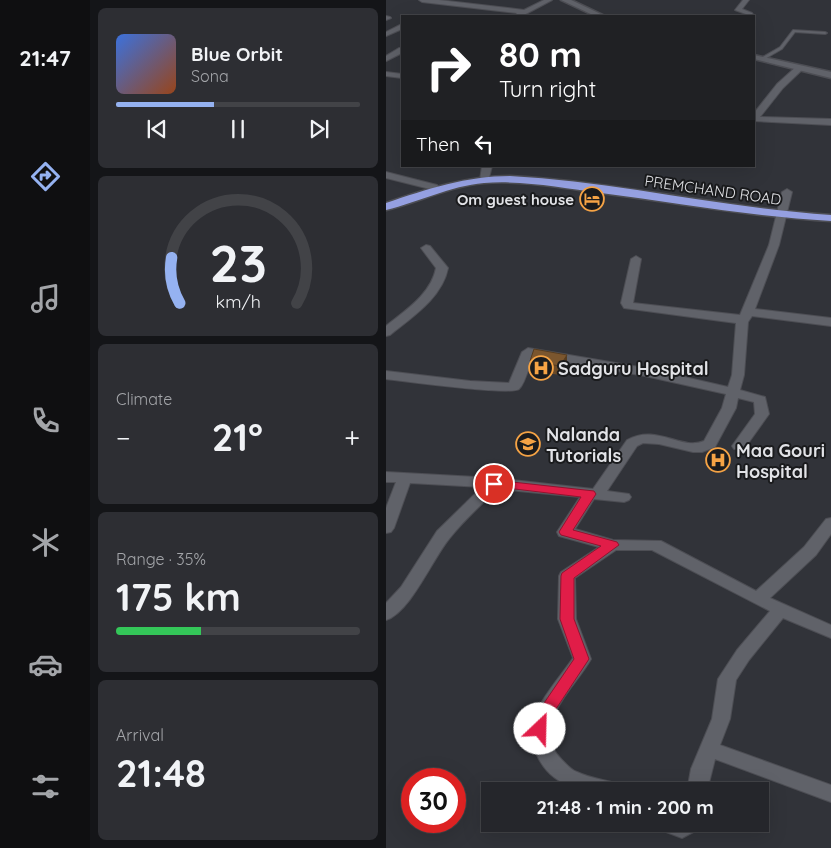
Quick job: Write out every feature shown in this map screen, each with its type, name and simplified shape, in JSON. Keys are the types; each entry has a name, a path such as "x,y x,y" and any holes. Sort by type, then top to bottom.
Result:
{"highway":[{"name":"PREMCHAND ROAD","path":"386,206 486,174"},
{"name":"PREMCHAND ROAD","path":"386,206 434,187 486,174 831,218"},
{"name":"PREMCHAND ROAD","path":"781,213 831,213"}],"street":[{"path":"422,0 454,3 520,14 548,0"},
{"path":"454,3 462,0"},
{"path":"565,0 599,15"},
{"path":"746,0 738,10 750,15"},
{"path":"387,34 401,27"},
{"path":"387,34 401,35"},
{"path":"386,59 401,51"},
{"path":"757,59 831,75"},
{"path":"755,117 780,86 800,68"},
{"path":"386,74 401,76"},
{"path":"755,118 831,122"},
{"path":"386,176 434,187"},
{"path":"787,192 774,245 745,316 738,375 729,408 708,446 700,447 648,438 637,439 632,443 565,532 612,545 655,545 758,599 831,632"},
{"path":"386,332 420,302 439,281 442,268 426,248"},
{"path":"636,259 628,306 831,322"},
{"path":"386,375 470,385 514,387 528,352 635,371 733,391 760,400 762,414 740,446"},
{"path":"386,477 494,484 624,497"},
{"path":"386,528 404,477"},
{"path":"386,614 407,591 442,535 494,484"},
{"path":"758,599 810,551 831,523"},
{"path":"581,782 564,775 549,760 539,738 540,729 545,713 582,659 567,619 567,576 612,545"},
{"path":"698,782 721,719 725,688 730,674 743,655 781,609"},
{"path":"709,749 831,794"}],"lane":[{"path":"757,59 781,48 795,31 825,33"}],"building":[{"path":"534,349 567,355 560,366 530,361"}],"place":[{"name":"Om guest house","path":"592,199"},
{"name":"Sadguru Hospital","path":"541,368"},
{"name":"Nalanda Tutorials","path":"528,444"},
{"name":"Maa Gouri Hospital","path":"718,460"}],"route":[{"path":"494,484 590,494 565,532 612,545 567,576 567,619 582,659 545,713 540,729"}]}
